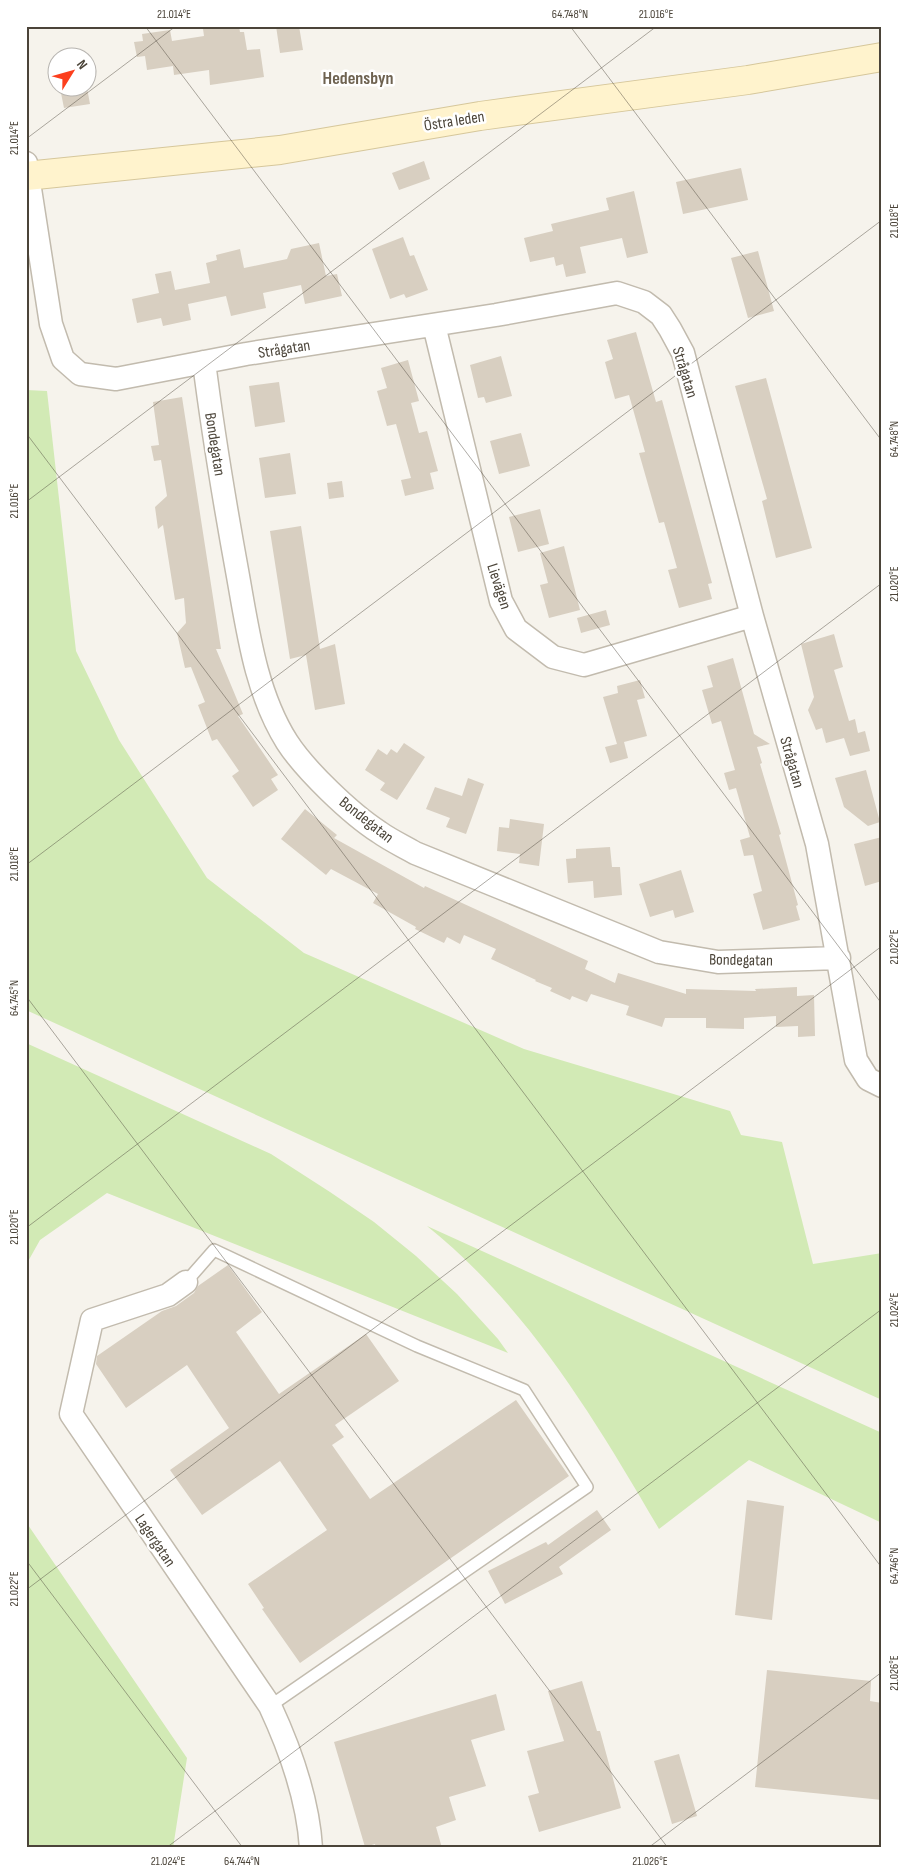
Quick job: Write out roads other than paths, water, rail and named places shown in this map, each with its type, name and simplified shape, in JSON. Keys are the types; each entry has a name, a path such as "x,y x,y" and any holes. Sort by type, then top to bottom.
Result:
{"street":[{"name":"Östra leden","path":"27,171 280,150 480,116 748,80 882,57"},
{"name":"Strågatan","path":"27,171 51,324 63,359 80,374 116,379 204,362 617,293 644,302 660,315 670,328 683,354 752,616 816,844 839,958 856,1060 868,1079 882,1086"},
{"name":"Lievägen","path":"434,325 501,601 516,629 553,657 584,665 752,616"},
{"name":"Bondegatan","path":"204,362 231,541 258,672 269,706 288,742 312,772 345,804 378,832 415,853 659,952 718,962 839,958"},
{"name":"Lagergatan","path":"186,1282 168,1295 92,1320 71,1414 270,1706 286,1741 310,1825 311,1848"}],"lane":[{"path":"186,1282 214,1250 417,1346 524,1390 587,1486 270,1706"}],"district":[{"name":"Hedensbyn","path":"358,78"}]}
